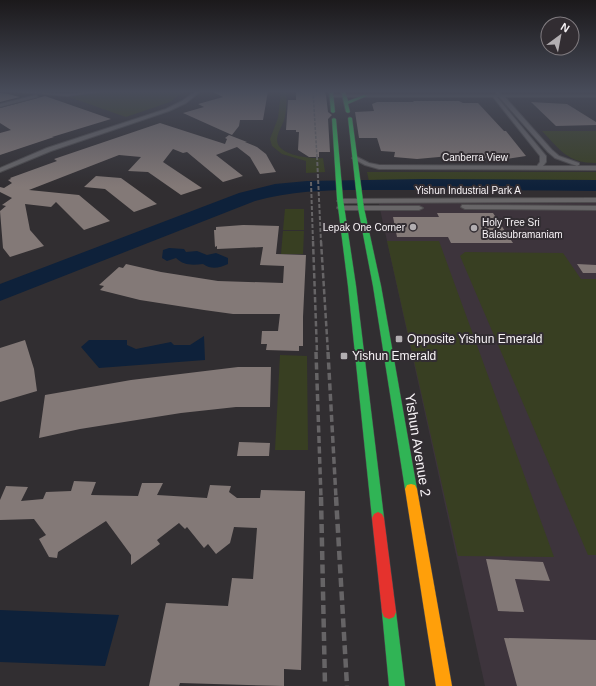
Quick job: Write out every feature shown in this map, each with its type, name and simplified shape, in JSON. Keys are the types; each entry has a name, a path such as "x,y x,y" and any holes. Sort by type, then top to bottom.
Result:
{"main road":[{"path":"334,123 340,203 352,286 397,686"},
{"name":"Yishun Avenue 2","path":"349,123 360,202 377,286 444,686"}],"street":[{"path":"0,166 30,154 121,123"},
{"path":"0,170 24,159 130,123"},
{"path":"516,123 543,156 543,162 539,167"},
{"path":"526,123 558,157 572,163 594,168"},
{"path":"521,129 530,128"},
{"name":"Canberra View","path":"355,158 367,164 379,167 594,168"},
{"name":"Yishun Industrial Park A","path":"340,203 596,200"},
{"name":"Yishun Industrial Park A","path":"360,202 596,208"}],"shaded area":[{"path":"378,200 596,200 596,686 485,686"}],"green space":[{"path":"276,123 282,123 277,140 283,150 304,157 323,158 325,172 306,173 306,161 282,154 272,146 270,139"},
{"path":"542,131 596,131 596,163 578,161 571,158"},
{"path":"367,172 596,172 596,187 370,186"},
{"path":"285,209 304,209 304,230 283,230"},
{"path":"283,231 304,231 303,254 281,254"},
{"path":"387,241 439,241 554,557 458,556"},
{"path":"465,252 563,253 581,279 596,279 596,555 588,555 460,256"},
{"path":"280,355 307,356 308,450 275,450"}],"water":[{"path":"424,179 596,180 596,191 341,190 306,192 272,197 255,201 0,301 0,284 239,193 275,184 307,181"},
{"path":"169,248 184,249 186,252 197,251 207,255 216,253 228,258 228,264 212,268 203,264 185,264 176,258 167,261 162,258 163,250"},
{"path":"204,336 205,360 99,368 81,347 89,340 127,340 127,345 136,349 171,342 174,345 190,345"},
{"path":"0,610 119,615 105,666 0,662"}],"building":[{"path":"0,123 98,123 0,155 0,133 11,130"},
{"path":"160,123 225,144 227,139 225,138 229,135 247,142 245,142 257,147 266,154 276,172 260,174 250,157 237,147 216,155 243,176 223,182 187,152 183,153 173,149 163,162 202,188 181,195 148,172 128,171 141,157 119,155 29,190 79,195 110,221 84,230 56,202 51,207 25,204 30,230 44,246 10,257 3,248 0,211 6,206 2,205 12,198 0,192 0,187 4,188 12,183 8,180 11,179 10,178 57,161 54,159"},
{"path":"205,123 239,123 232,135"},
{"path":"286,123 328,123 330,152 319,152 319,157 309,157 298,150 299,132 296,132 296,130 286,130"},
{"path":"357,123 497,123 504,131 506,131 526,156 500,160 461,155 417,159 394,157 395,152 381,151 377,138 359,138"},
{"path":"553,123 596,123 596,125 556,126"},
{"path":"96,176 121,178 157,204 134,212 105,189 84,187"},
{"name":"Holy Tree Sri Balasubramaniam","path":"437,213 493,213 513,243 451,243 448,237 397,237 393,217 439,217"},
{"path":"243,225 279,226 276,254 306,255 303,346 299,346 299,351 266,350 267,344 261,344 262,331 278,331 280,314 233,314 140,300 100,290 104,286 99,285 119,267 123,268 126,264 161,272 218,281 283,283 284,266 260,265 263,247 217,249 217,246 215,247 214,230 216,230 216,227"},
{"path":"577,264 596,265 596,273 583,273"},
{"path":"25,340 34,369 37,391 0,402 0,348"},
{"path":"238,367 271,367 270,407 236,407 181,413 80,429 39,438 45,395 131,380"},
{"path":"239,442 270,443 269,456 237,456"},
{"path":"74,481 96,482 91,495 138,496 142,483 163,483 157,495 207,498 210,485 231,486 229,492 237,498 260,498 261,490 305,491 301,670 284,669 284,686 180,683 179,686 149,686 166,603 228,606 232,578 253,579 257,528 234,527 230,543 216,554 208,544 204,548 187,527 185,529 179,523 157,540 160,544 131,565 131,555 106,521 58,552 57,558 49,557 39,539 46,535 34,519 0,520 0,500 6,486 28,487 21,501 43,499 46,492 71,491"},
{"path":"486,559 543,562 550,581 515,579 524,612 498,611"},
{"path":"504,638 596,640 596,686 517,686"}],"railway":[{"path":"315,123 317,157"},
{"path":"317,156 321,242"},
{"path":"311,182 313,242"},
{"path":"313,241 317,353"},
{"path":"321,241 328,353"},
{"path":"316,352 321,498"},
{"path":"328,352 336,498"},
{"path":"321,497 325,686"},
{"path":"336,497 347,686"}],"traffic: fast":[{"path":"334,123 340,199 352,286 378,518"},
{"path":"351,123 361,208 377,286 411,489"},
{"path":"389,612 397,686"}],"traffic: slow":[{"path":"411,489 444,686"}],"traffic: jam":[{"path":"378,518 389,612"}],"place":[{"name":"Lepak One Corner","path":"413,227"},
{"name":"Holy Tree Sri Balasubramaniam","path":"474,228"},
{"name":"Opposite Yishun Emerald","path":"399,339"},
{"name":"Yishun Emerald","path":"344,356"}]}
